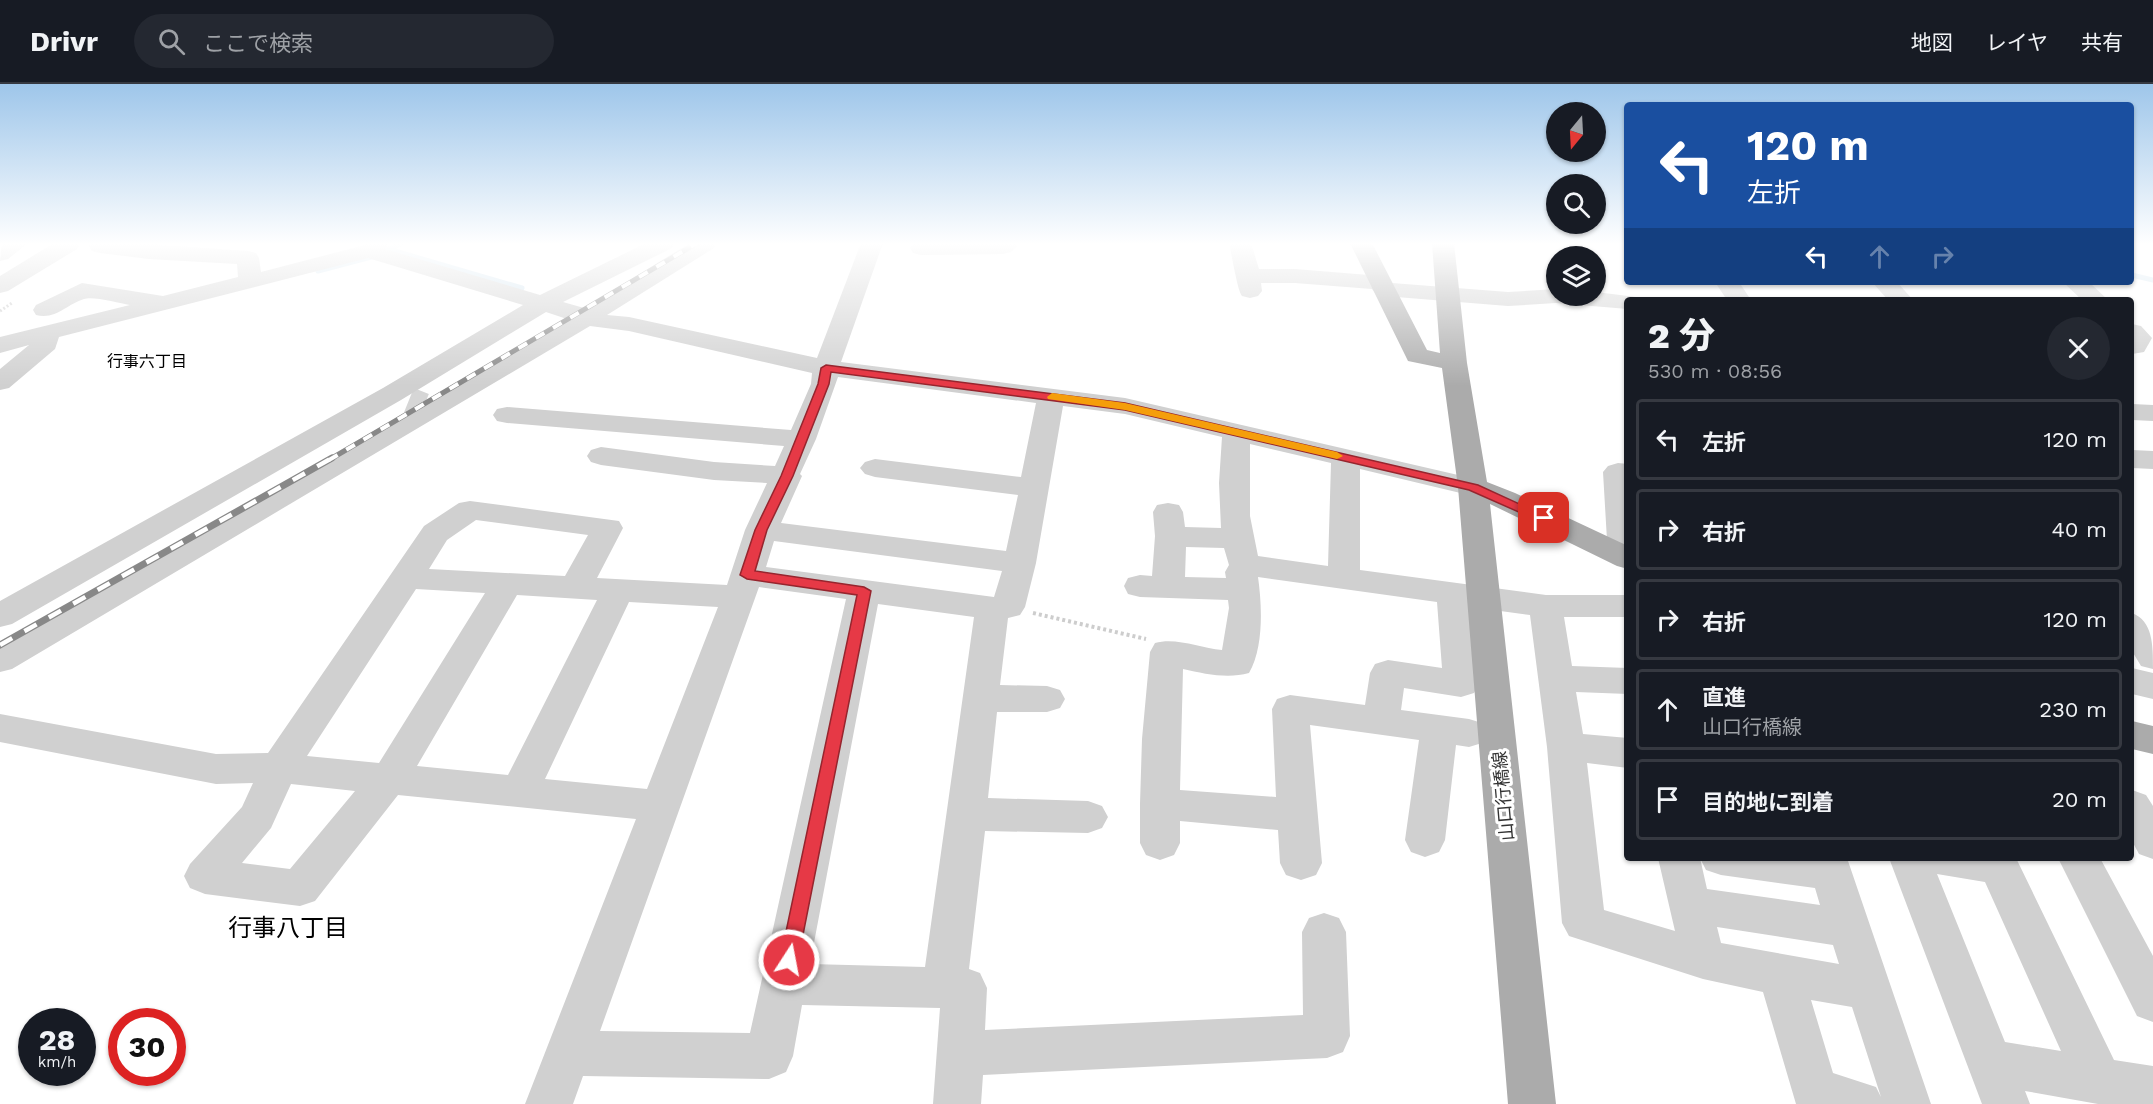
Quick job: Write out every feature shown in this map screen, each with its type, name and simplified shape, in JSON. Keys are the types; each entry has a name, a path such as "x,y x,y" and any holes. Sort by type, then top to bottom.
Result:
{"main road":[{"path":"1385,291 1418,356 1454,363"},
{"name":"山口行橋線","path":"1448,291 1454,363 1473,487 1469,594 1532,1104"},
{"path":"1473,487 1504,499 1624,557"},
{"path":"2134,735 2153,740"}],"street":[{"path":"0,345 46,322 81,291"},
{"path":"86,291 168,303"},
{"path":"46,322 168,303 216,291"},
{"path":"501,291 585,318 629,324 826,368 1125,406 1473,487"},
{"path":"0,660 414,403 565,291"},
{"path":"0,616 414,403 585,318 629,291"},
{"path":"549,1104 743,586 761,530 787,476 824,384 826,368 854,291"},
{"path":"1420,291 1508,299 1557,296 1624,302"},
{"path":"0,382 46,344 46,322"},
{"path":"2134,333 2139,338 2134,345"},
{"path":"1008,607 1020,563 1051,396"},
{"path":"2134,412 2153,413"},
{"path":"507,415 802,439"},
{"path":"1160,843 1167,652 1201,661 1237,664 1245,608 1233,488 1237,432"},
{"path":"602,456 714,471 787,476"},
{"path":"1344,578 1346,458"},
{"path":"2134,459 2153,460"},
{"path":"875,468 1034,488"},
{"path":"1624,473 1618,472 1624,536"},
{"path":"507,584 390,778 300,888 205,876 257,817 279,768 435,533 470,510 608,528 574,588"},
{"path":"1241,565 1169,524 1154,586 1241,565 1546,606 1624,606"},
{"path":"761,530 1020,563"},
{"path":"407,578 618,590 743,586 864,591 992,608 945,987"},
{"path":"520,790 618,590"},
{"path":"570,1053 770,1056 864,591"},
{"path":"1381,720 1388,673 1461,684 1469,594"},
{"path":"1546,606 1566,747 1584,923 1703,959 1781,975 1869,989"},
{"path":"2134,628 2153,657"},
{"path":"1556,678 1624,681"},
{"path":"2134,681 2153,686"},
{"path":"981,698 1047,699"},
{"path":"1301,863 1290,709 1454,731 1425,840"},
{"path":"0,728 216,769 279,768 520,790 661,806"},
{"path":"1566,747 1624,753"},
{"path":"1160,804 1298,815"},
{"path":"966,814 1088,817"},
{"path":"1680,861 1703,959"},
{"path":"1760,861 1828,866 1907,1104"},
{"path":"1911,861 1999,1083 2099,1081 2153,1090"},
{"path":"2081,861 2153,1001"},
{"path":"1997,862 2099,1081"},
{"path":"1690,905 1849,928"},
{"path":"960,1054 1327,1036 1324,932"},
{"path":"1781,975 1815,1092 1859,1104"},
{"path":"784,984 964,987 957,1104"}],"path":[{"path":"1008,607 1154,641"}],"tunnel":[{"path":"409,400 424,406"}],"railway":[{"path":"329,460 616,291"},
{"path":"0,645 332,458"}],"slow traffic":[{"path":"1052,397 1125,406 1337,456"}],"district":[{"name":"行事六丁目","path":"147,361"},
{"name":"行事八丁目","path":"288,928"}],"route":[{"path":"789,960 864,591 747,575 761,530 787,476 824,384 826,368 1125,406 1473,487 1544,518"}]}
